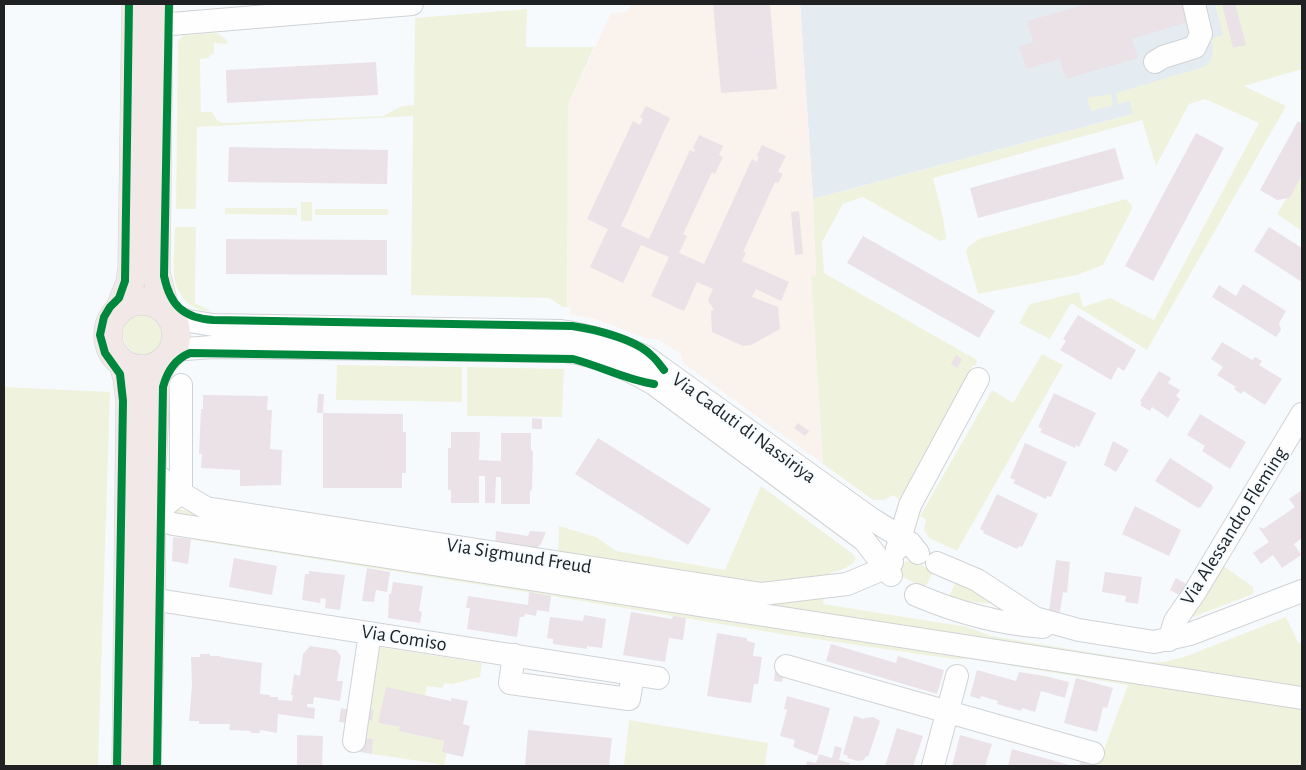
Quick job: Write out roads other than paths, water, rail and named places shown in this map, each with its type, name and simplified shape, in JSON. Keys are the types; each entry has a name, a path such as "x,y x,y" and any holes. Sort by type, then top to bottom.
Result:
{"main road":[{"path":"136,4 132,268 130,283 120,308 113,316 109,326 108,337 110,347 115,356 123,363 132,367 143,369 153,367 167,356"},
{"path":"159,14 156,273 167,312"},
{"path":"120,308 131,302 143,300 155,303 167,312 174,322 176,331 156,380 152,472 147,766"},
{"path":"123,363 128,378 130,401 126,766"}],"street":[{"path":"159,14 412,4"},
{"path":"1155,62 1164,57 1195,47 1201,34 1194,4"},
{"name":"Via Caduti di Nassiriya","path":"167,312 189,321 213,325 560,331 604,339 646,357 870,518 904,548"},
{"name":"Via Caduti di Nassiriya","path":"167,356 212,347 566,351 581,353 618,365 654,384 864,540 904,548"},
{"path":"978,379 904,548 897,584 905,590 940,605 981,618 1034,627 1079,630 1154,642 1190,634 1302,591"},
{"path":"151,516 181,493 181,386"},
{"name":"Via Alessandro Fleming","path":"1169,640 1175,621 1195,592 1302,414"},
{"name":"Via Sigmund Freud","path":"152,472 206,508 762,594 847,584 904,548"},
{"path":"151,516 173,524 1302,698"},
{"path":"870,518 886,520 896,516 904,548 941,570 942,579 940,587 933,594 926,597 916,595"},
{"path":"904,548 977,580 1035,618 1079,630"},
{"name":"Via Comiso","path":"151,599 658,678"},
{"path":"354,742 370,633"},
{"path":"786,666 1093,753"},
{"path":"932,766 957,676"}]}
